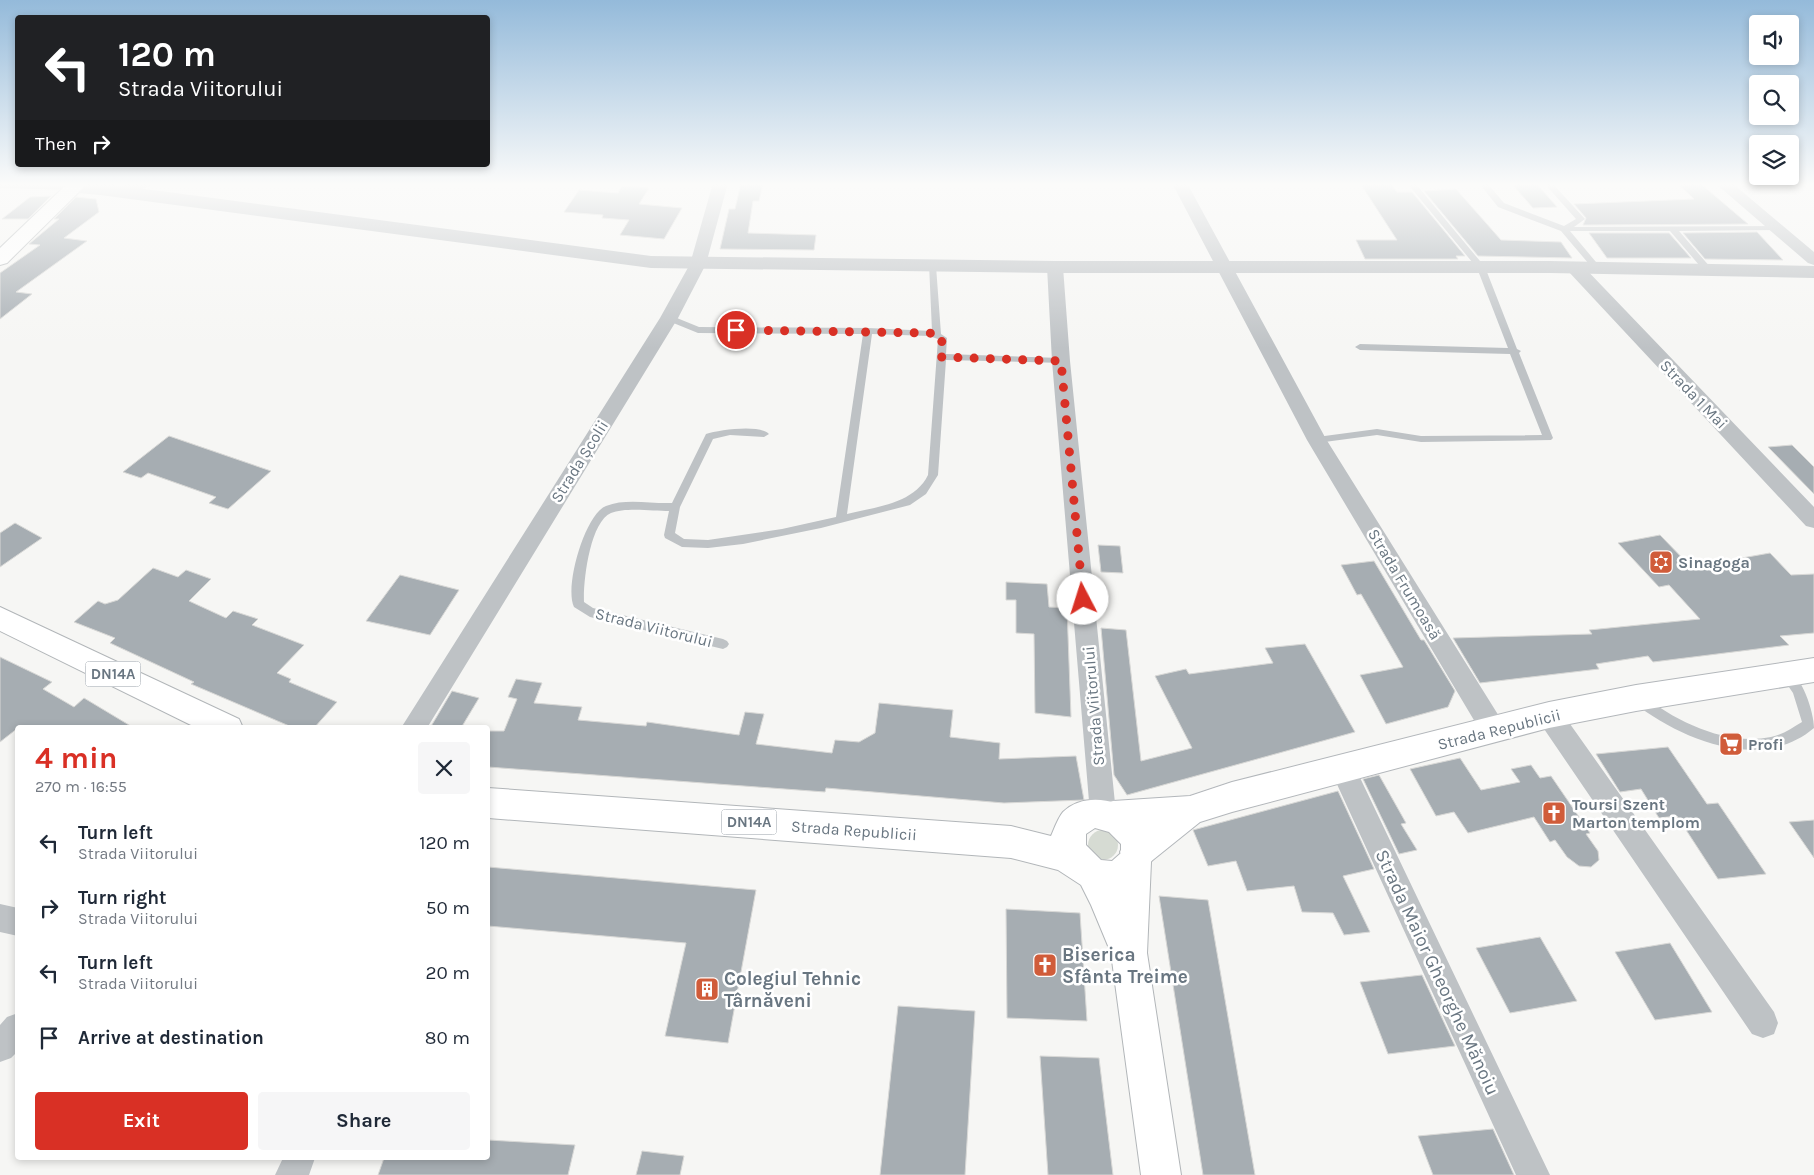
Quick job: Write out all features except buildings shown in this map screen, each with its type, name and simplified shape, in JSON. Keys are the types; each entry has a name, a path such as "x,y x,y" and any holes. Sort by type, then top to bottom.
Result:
{"main road":[{"path":"0,259 22,238"},
{"name":"DN14A","path":"0,618 48,643 222,725"},
{"name":"Strada Republicii","path":"1011,842 1097,817 1190,811 1232,797 1343,770 1549,715 1636,698 1800,672"},
{"name":"Strada Republicii","path":"490,803 1011,842 1059,854 1083,868"},
{"name":"Strada Republicii","path":"1136,858 1190,811"},
{"path":"1129,953 1104,894 1083,868 1068,840 1097,817 1123,821 1131,830 1136,841 1129,953 1161,1175"},
{"name":"DN14A","path":"1083,868 1105,878 1117,876 1127,871 1136,858"}],"street":[{"path":"460,238 631,261 698,264 1225,268 1574,267 1814,272"},
{"name":"Strada Școlii","path":"415,725 669,318 698,264 705,238"},
{"name":"Strada Frumoasă","path":"1209,238 1317,440 1493,729"},
{"path":"1788,238 1814,260"},
{"name":"Strada Viitorului","path":"1055,267 1097,817"},
{"name":"Strada 1 Mai","path":"1574,267 1814,520"},
{"path":"1549,715 1764,1023"},
{"name":"Strada Maior Gheorghe Mănoiu","path":"1343,770 1533,1175"},
{"path":"0,918 15,921"},
{"path":"0,1047 15,1031"},
{"path":"292,1175 298,1160"}],"lane":[{"path":"1317,440 1377,432 1421,439 1548,438 1516,352 1481,267 1457,238"},
{"path":"1571,238 1597,268"},
{"path":"1680,238 1708,270"},
{"path":"932,266 937,334"},
{"path":"669,318 698,330 868,331 937,334 942,338 933,474 927,487 906,502 841,519 730,542 678,543 672,540 669,535 675,507 703,444 709,436 730,432 764,434"},
{"path":"841,519 868,331"},
{"path":"1360,347 1516,352"},
{"path":"941,357 1061,361"},
{"name":"Strada Viitorului","path":"675,507 608,509 598,516 592,527 576,590 578,604 590,612 723,644"},
{"path":"1636,698 1654,713 1690,732 1739,742 1770,743 1812,725 1799,691 1800,672"}],"shaded area":[{"path":"1103,830 1114,834 1118,845 1114,856 1103,860 1092,856 1088,845 1092,834"}],"place":[{"name":"Sinagoga","path":"1661,562"},
{"name":"Profi","path":"1731,744"},
{"name":"Toursi Szent Marton templom","path":"1554,813"},
{"name":"Biserica Sfânta Treime","path":"1045,965"},
{"name":"Colegiul Tehnic Târnăveni","path":"707,989"}],"route":[{"path":"736,330 930,333 937,334 942,338 941,357 1061,361 1083,599"}]}
